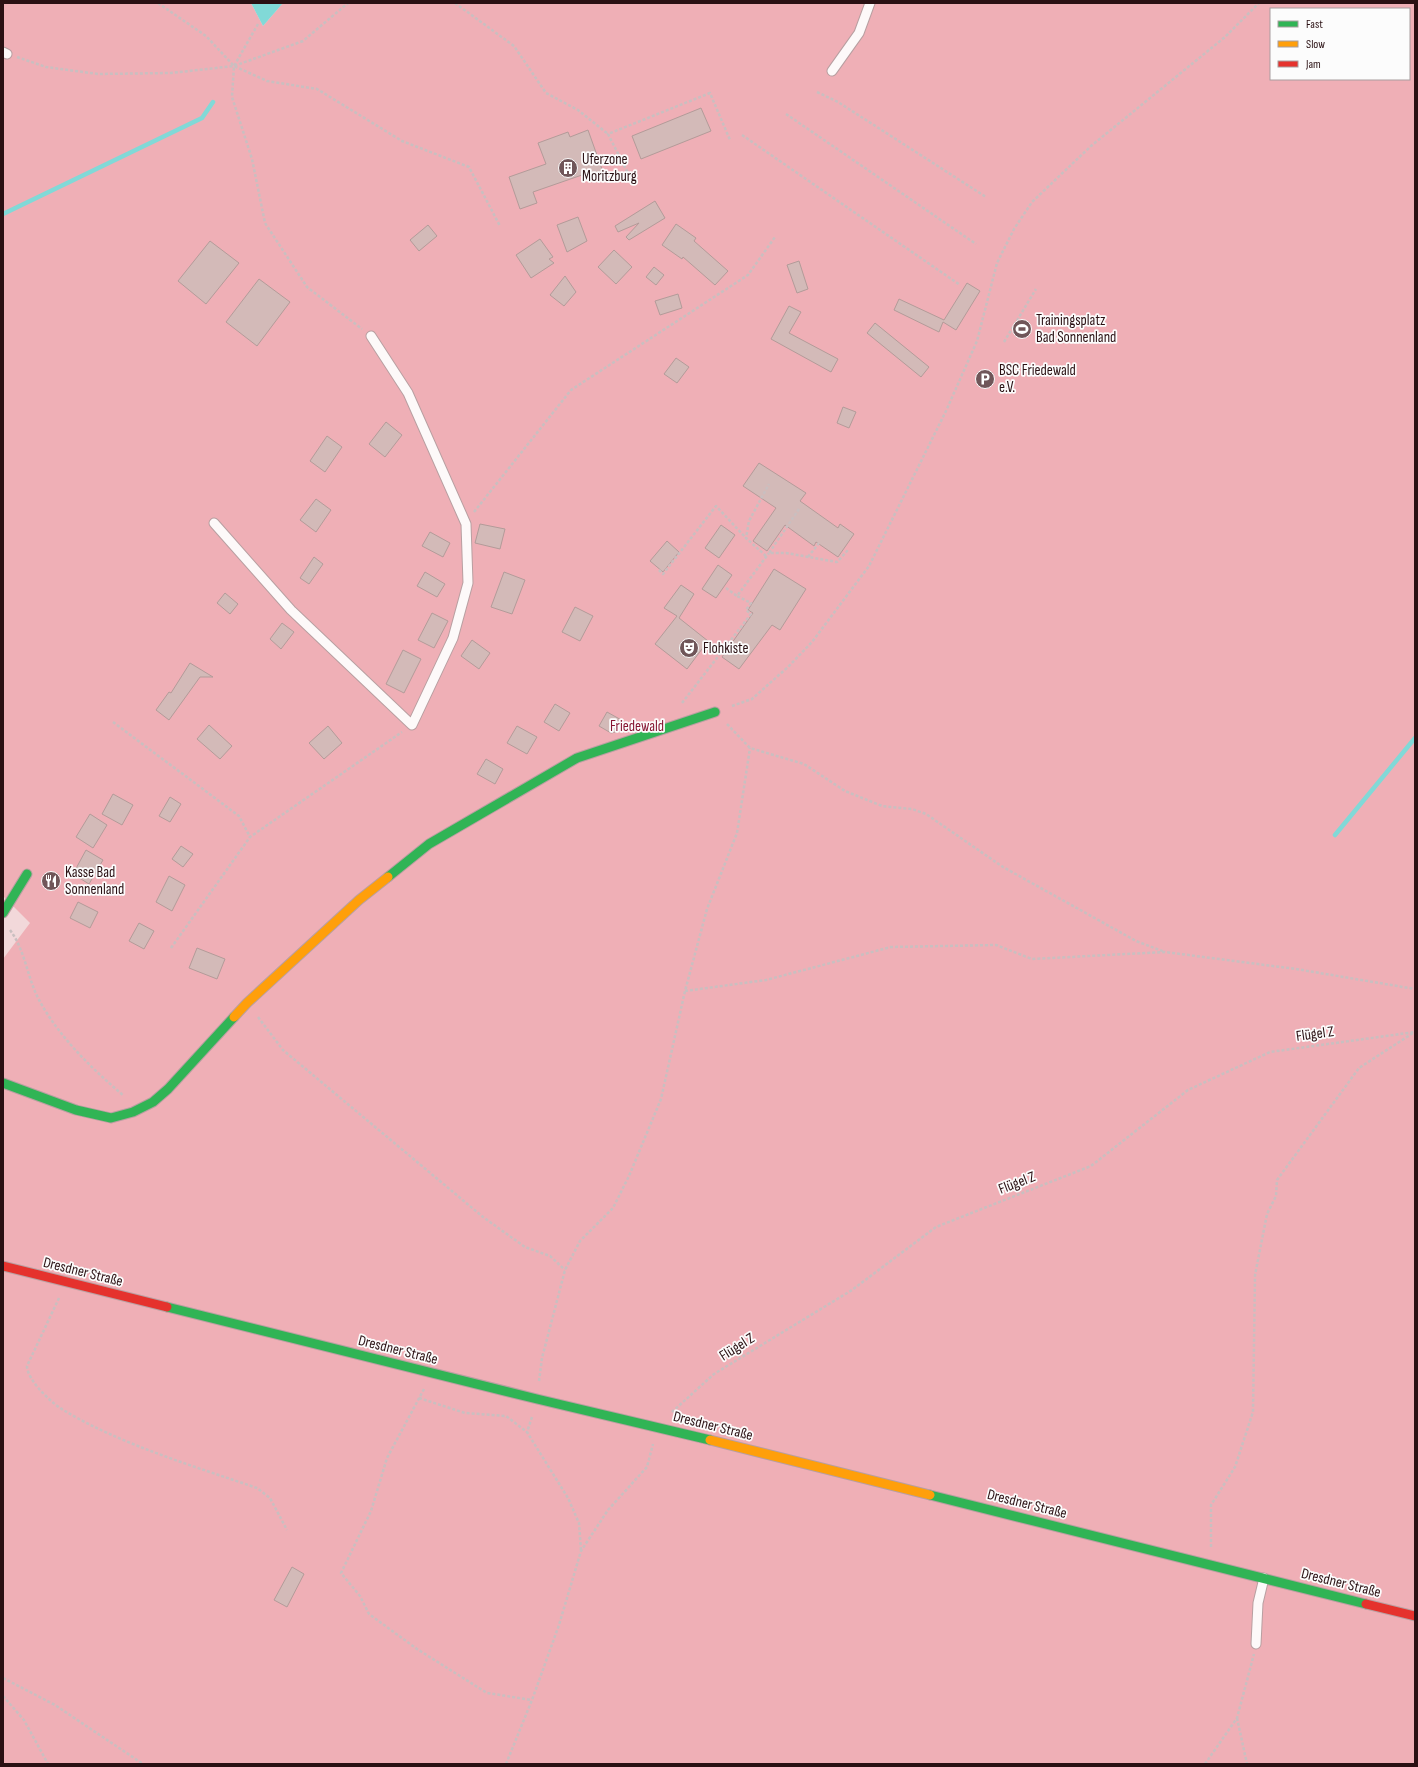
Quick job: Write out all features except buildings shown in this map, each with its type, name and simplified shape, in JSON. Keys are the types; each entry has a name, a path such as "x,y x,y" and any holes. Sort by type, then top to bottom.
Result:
{"main road":[{"path":"3,1083 76,1110 111,1118 140,1109 153,1102 168,1089 247,1003 359,900 429,844 577,758 715,712"},
{"path":"4,910 27,874"},
{"name":"Dresdner Straße","path":"3,1266 434,1374 656,1426 1415,1616"}],"lane":[{"path":"832,71 859,32 870,3"},
{"path":"214,523 291,610 412,725 452,638 468,583 466,524 408,393 371,336"},
{"path":"1256,1644 1258,1603 1264,1578"}],"path":[{"path":"158,3 206,36 234,66 267,81 317,89 402,141 469,167 500,226"},
{"path":"5,53 46,67 98,74 171,74 234,66 303,40 348,3"},
{"path":"455,3 514,46 546,93 578,110 608,134 632,180"},
{"path":"1165,952 1136,941 1003,867 926,814 912,809 882,806 845,791 804,764 750,748 715,712 752,699 788,667 812,642 869,566 946,411 977,341 998,263 1014,229 1032,202 1091,146 1225,37 1259,3"},
{"path":"258,24 234,66 232,97 252,159 265,223 307,287 371,336"},
{"path":"817,92 838,102 986,197"},
{"path":"608,134 710,93 730,140"},
{"path":"786,114 976,244"},
{"path":"742,135 960,285"},
{"path":"466,524 571,390 748,275 775,237"},
{"path":"1004,342 1036,289"},
{"path":"746,538 749,521 769,484"},
{"path":"659,570 663,574 716,506 746,538 768,554 786,553 807,558 837,562 849,549"},
{"path":"737,596 799,509"},
{"path":"807,558 820,543"},
{"path":"682,704 751,614 746,610 751,603 737,596 726,588"},
{"path":"113,722 239,816 250,838"},
{"path":"171,948 250,838 412,725"},
{"path":"527,1432 537,1399 542,1358 565,1270 580,1241 613,1208 629,1176 661,1099 685,991 708,909 737,833 750,748"},
{"path":"7,925 18,940 38,997 66,1040 98,1073 140,1109"},
{"path":"685,991 766,980 891,947 996,945 1032,958 1165,952 1296,969 1415,989"},
{"path":"247,1003 283,1050 483,1217 525,1247 550,1256 565,1270"},
{"path":"1211,1564 1211,1505 1235,1467 1253,1412 1254,1275 1267,1214 1276,1196 1277,1180 1359,1068 1415,1032"},
{"name":"Flügel Z","path":"656,1426 714,1374 852,1290 936,1227 1091,1166 1188,1090 1270,1052 1415,1032"},
{"path":"66,1282 27,1366 27,1372 45,1395 64,1410 95,1426 153,1451 257,1488 270,1498 287,1530"},
{"path":"434,1374 419,1398 387,1458 371,1511 341,1573 360,1596 368,1614 417,1649 487,1692 532,1700"},
{"path":"419,1398 465,1414 506,1416 527,1432 568,1498 579,1523 581,1552"},
{"path":"506,1764 532,1700 559,1625 581,1552 608,1510 648,1467 656,1426"},
{"path":"1205,1764 1237,1718 1256,1644"},
{"path":"3,1678 55,1705 143,1764"},
{"path":"3,1696 24,1720 48,1764"},
{"path":"1237,1718 1246,1764"}],"green space":[{"name":"Friedewald","path":"3,3 251,3 263,26 283,3 1415,3 1415,1764 3,1764 3,959 30,923 3,896"}],"water":[{"path":"251,3 283,3 263,26"}],"waterway":[{"path":"3,214 202,118 213,102"},
{"path":"1335,835 1415,738"}],"traffic: fast":[{"path":"388,877 429,844 577,758 715,712"},
{"path":"3,913 27,874"},
{"path":"3,1083 76,1110 111,1118 133,1112 153,1102 168,1089 234,1017"},
{"path":"167,1307 537,1399 710,1440"},
{"path":"930,1495 1366,1604"}],"traffic: slow":[{"path":"234,1017 247,1003 359,900 388,877"},
{"path":"710,1440 930,1495"}],"traffic: jam":[{"path":"3,1266 167,1307"},
{"path":"1366,1604 1415,1616"}],"place":[{"name":"Uferzone Moritzburg","path":"568,168"},
{"name":"Trainingsplatz Bad Sonnenland","path":"1022,329"},
{"name":"BSC Friedewald e.V.","path":"985,379"},
{"name":"Flohkiste","path":"689,648"},
{"name":"Kasse Bad Sonnenland","path":"51,881"}]}
